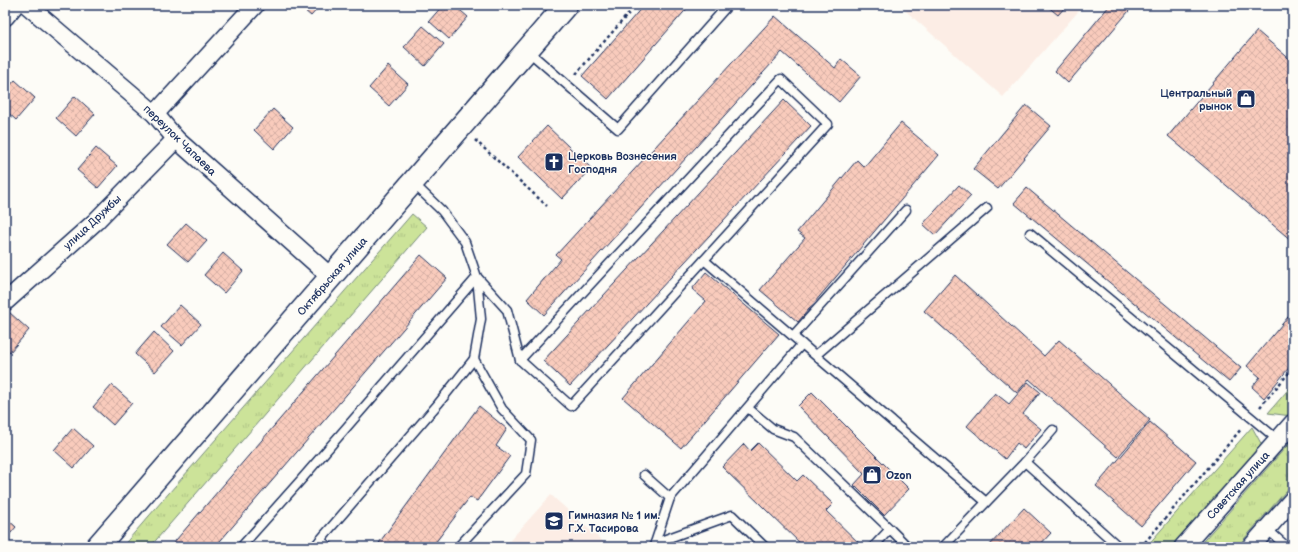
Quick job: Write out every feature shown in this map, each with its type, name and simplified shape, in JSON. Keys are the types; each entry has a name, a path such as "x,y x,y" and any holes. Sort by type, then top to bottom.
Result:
{"street":[{"path":"5,17 15,5"},
{"name":"переулок Чапаева","path":"27,5 155,114 176,139 331,277"},
{"path":"155,114 255,5"},
{"name":"Октябрьская улица","path":"101,546 566,5"},
{"name":"улица Дружбы","path":"5,302 95,222 176,139"},
{"name":"Советская улица","path":"1183,547 1293,423"},
{"path":"1251,547 1293,499"}],"lane":[{"path":"527,50 618,129 728,5"},
{"path":"477,277 507,310 520,360 571,406 828,124 781,79 520,360"},
{"path":"314,547 438,404 474,359 481,319 477,277 465,242 442,212 412,183"},
{"path":"816,355 987,208"},
{"path":"793,336 906,210"},
{"path":"1030,233 1278,440"},
{"path":"704,260 986,502"},
{"path":"241,547 477,277"},
{"path":"657,545 670,498 802,344"},
{"path":"458,547 526,474 531,440 502,409 474,359"},
{"path":"748,408 773,430 794,437 908,547"},
{"path":"944,547 1025,462 1053,430"},
{"path":"1025,462 1119,547"},
{"path":"644,475 670,498"},
{"path":"657,545 732,515 765,547"},
{"path":"1266,529 1287,547"},
{"path":"873,547 890,530"},
{"path":"320,540 329,547"}],"path":[{"path":"567,84 636,5"},
{"path":"470,146 480,135"},
{"path":"475,140 547,206"},
{"path":"1141,547 1293,368"}],"shaded area":[{"path":"899,5 1084,5 1003,97"},
{"name":"Гимназия № 1 им. Г.Х. Тасирова","path":"551,495 609,547 504,547"}],"green space":[{"path":"412,214 427,227 150,547 122,547"},
{"path":"1293,384 1293,413 1291,416 1268,413"},
{"path":"1252,427 1263,447 1176,547 1146,547"},
{"path":"1293,439 1293,483 1237,547 1198,547"}],"building":[{"path":"298,5 321,5 311,16"},
{"path":"443,5 454,5 468,17 449,39 429,21"},
{"path":"644,5 690,5 608,99 582,76"},
{"path":"1046,5 1067,5 1058,15"},
{"path":"1110,5 1134,5 1068,83 1055,71"},
{"path":"775,16 835,68 841,59 861,76 839,102 782,52 544,315 527,299 561,259 556,255"},
{"path":"423,26 444,44 425,66 404,47"},
{"name":"Центральный рынок","path":"1257,31 1293,62 1292,241 1168,136"},
{"path":"388,66 408,84 389,106 369,88"},
{"path":"15,80 35,98 16,120 5,110 5,91"},
{"path":"75,96 95,114 76,136 56,118"},
{"path":"784,100 811,126 570,386 543,361"},
{"path":"1026,105 1051,126 998,189 973,169"},
{"path":"273,109 293,127 274,149 254,130"},
{"path":"901,123 939,155 798,322 760,290 805,238 797,232 857,160 864,167"},
{"name":"Церковь Вознесения Господня","path":"547,126 591,168 562,199 518,157"},
{"path":"96,148 117,166 98,188 77,170"},
{"path":"959,185 971,196 935,235 923,224"},
{"path":"1027,188 1241,368 1229,382 1014,203"},
{"path":"186,223 207,241 188,262 167,244"},
{"path":"223,253 243,271 224,293 204,275"},
{"path":"421,255 447,278 215,547 170,547"},
{"path":"706,272 779,334 681,448 623,398 706,301 692,289"},
{"path":"955,275 1044,356 1059,340 1150,420 1118,457 1029,379 1017,393 924,311"},
{"path":"180,305 201,324 182,345 161,327"},
{"path":"1293,311 1293,363 1264,398 1252,387 1260,377 1247,366"},
{"path":"9,312 29,330 10,352 5,348 5,317"},
{"path":"154,332 174,351 155,372 135,354"},
{"path":"1028,382 1040,392 1023,414 1041,429 1024,449 1017,443 1005,459 967,426 995,393 1009,404"},
{"path":"112,385 132,403 113,425 93,407"},
{"path":"812,392 909,489 884,515 854,485 864,474 798,406"},
{"path":"479,406 507,429 496,446 510,456 477,501 470,497 432,547 385,547 379,543"},
{"path":"1150,422 1196,461 1141,526 1096,486"},
{"path":"73,428 93,446 74,468 54,450"},
{"path":"758,443 797,481 803,475 833,504 826,511 863,547 804,547 722,467 744,444 750,451"},
{"path":"1024,508 1051,533 1038,547 988,547"},
{"path":"5,517 16,527 5,540"}],"place":[{"name":"Центральный рынок","path":"1246,99"},
{"name":"Церковь Вознесения Господня","path":"554,162"},
{"name":"Ozon","path":"872,475"},
{"name":"Гимназия № 1 им. Г.Х. Тасирова","path":"554,521"}]}
